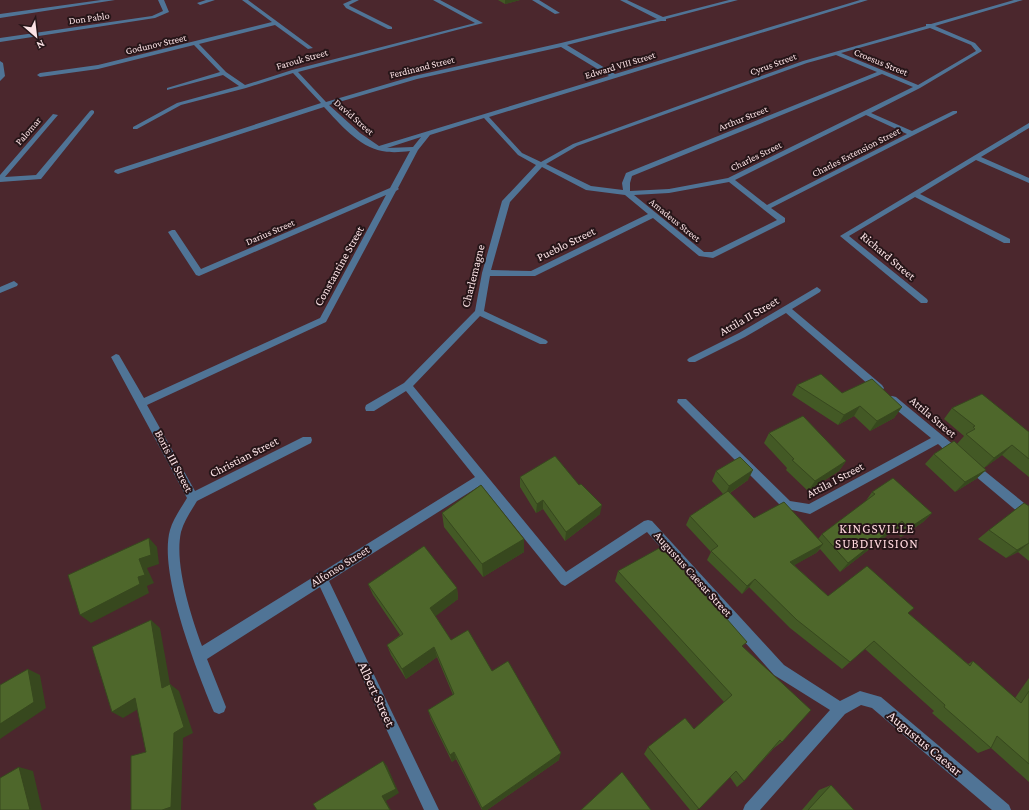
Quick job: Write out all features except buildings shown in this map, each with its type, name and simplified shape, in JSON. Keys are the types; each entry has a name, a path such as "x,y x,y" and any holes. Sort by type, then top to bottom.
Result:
{"street":[{"path":"0,16 112,0"},
{"name":"Don Pablo","path":"0,40 154,18 166,12 161,0"},
{"path":"200,4 212,0"},
{"path":"246,0 310,48"},
{"path":"356,0 346,4 348,7 390,28"},
{"name":"Farouk Street","path":"135,128 179,104 244,87 294,71 480,23 436,0"},
{"path":"535,0 557,13"},
{"path":"623,0 664,20"},
{"name":"Ferdinand Street","path":"118,172 325,104 416,77 562,45 664,20 735,0"},
{"path":"838,0 849,5"},
{"name":"Edward VIII Street","path":"379,148 865,0"},
{"name":"Cyrus Street","path":"540,165 575,145 805,62 838,54 928,25 1020,0"},
{"name":"Godunov Street","path":"40,75 98,67 196,44 275,23"},
{"name":"Charles Street","path":"485,116 520,154 589,188 627,193 669,191 730,180 918,87 979,51 979,49 973,44 928,25"},
{"path":"196,44 224,73 244,87"},
{"path":"562,45 613,76"},
{"name":"Croesus Street","path":"838,54 918,87"},
{"path":"0,63 2,76 0,78"},
{"name":"David Street","path":"294,71 325,104 364,140 379,148 415,149"},
{"name":"Arthur Street","path":"627,193 626,183 629,175 882,72"},
{"path":"169,89 224,73"},
{"path":"0,180 38,177 92,112"},
{"name":"Charles Extension Street","path":"766,208 955,112"},
{"path":"866,113 912,134"},
{"name":"Palomar","path":"0,180 55,115"},
{"name":"Richard Street","path":"924,301 844,236 977,158 1029,125"},
{"name":"Constantine Street","path":"143,403 323,320 395,189 415,149 427,134"},
{"path":"977,158 1029,182"},
{"name":"Charlemagne","path":"370,408 407,386 479,312 486,273 506,201 540,165"},
{"path":"730,180 766,208"},
{"name":"Darius Street","path":"172,232 199,273 395,189"},
{"name":"Amadeus Street","path":"627,193 702,254 713,255 782,220 766,208"},
{"path":"915,194 1007,241"},
{"name":"Pueblo Street","path":"486,273 532,274 653,215"},
{"path":"0,290 14,284"},
{"name":"Attila II Street","path":"692,360 742,335 817,290"},
{"name":"Attila Street","path":"786,308 938,439 1029,514"},
{"path":"479,312 543,342"},
{"name":"Boris III Street","path":"116,357 143,403 193,498 175,532 175,576 199,656 219,707"},
{"name":"Augustus Caesar Street","path":"407,386 565,580 648,525 779,670 840,709"},
{"name":"Attila I Street","path":"682,402 787,504 810,509 938,439"},
{"name":"Christian Street","path":"193,498 307,440"},
{"name":"Alfonso Street","path":"199,656 322,577 482,478"},
{"name":"Albert Street","path":"322,577 432,810"},
{"name":"Augustus Caesar","path":"750,810 840,709 860,698 876,702 1004,810"}],"district":[{"name":"KINGSVILLE SUBDIVISION","path":"877,536"}]}
